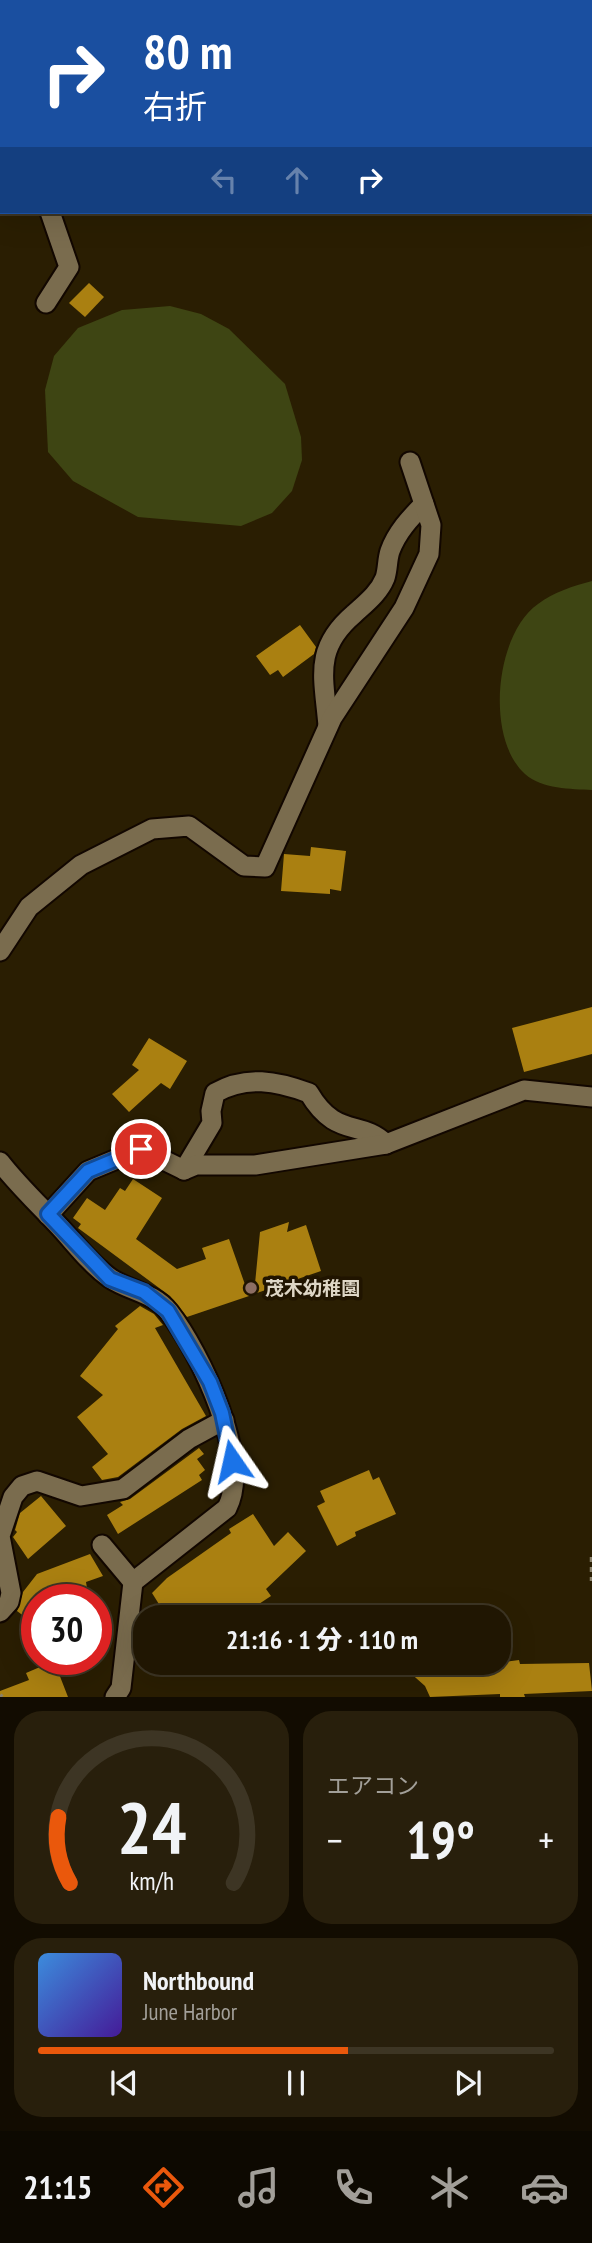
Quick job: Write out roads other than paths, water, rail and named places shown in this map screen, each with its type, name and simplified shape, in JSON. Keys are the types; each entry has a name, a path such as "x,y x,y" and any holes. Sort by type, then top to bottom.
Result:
{"street":[{"path":"46,303 69,267 51,214"},
{"path":"0,951 29,907 81,865 152,829 189,826 244,866 265,867 328,727 404,608 429,554 431,524 410,462"},
{"path":"328,727 325,652 332,633 374,596 385,578 390,551 403,525 424,504"},
{"path":"184,1170 212,1123 211,1111 215,1093 225,1087 267,1080 309,1093 317,1108 342,1127 376,1134 386,1144"},
{"path":"48,1214 88,1171 141,1149 184,1170 196,1165 255,1165 386,1144 523,1090 592,1097"},
{"path":"0,1162 110,1279 144,1292 168,1311 210,1382 223,1420 235,1480 233,1496 227,1508 133,1582 121,1688 115,1697"},
{"path":"0,1612 9,1602 11,1592 0,1536 13,1497 22,1486 37,1481 81,1496 123,1489 189,1439 223,1420"},
{"path":"102,1545 133,1582"}],"place":[{"name":"茂木幼稚園","path":"251,1288"}]}
